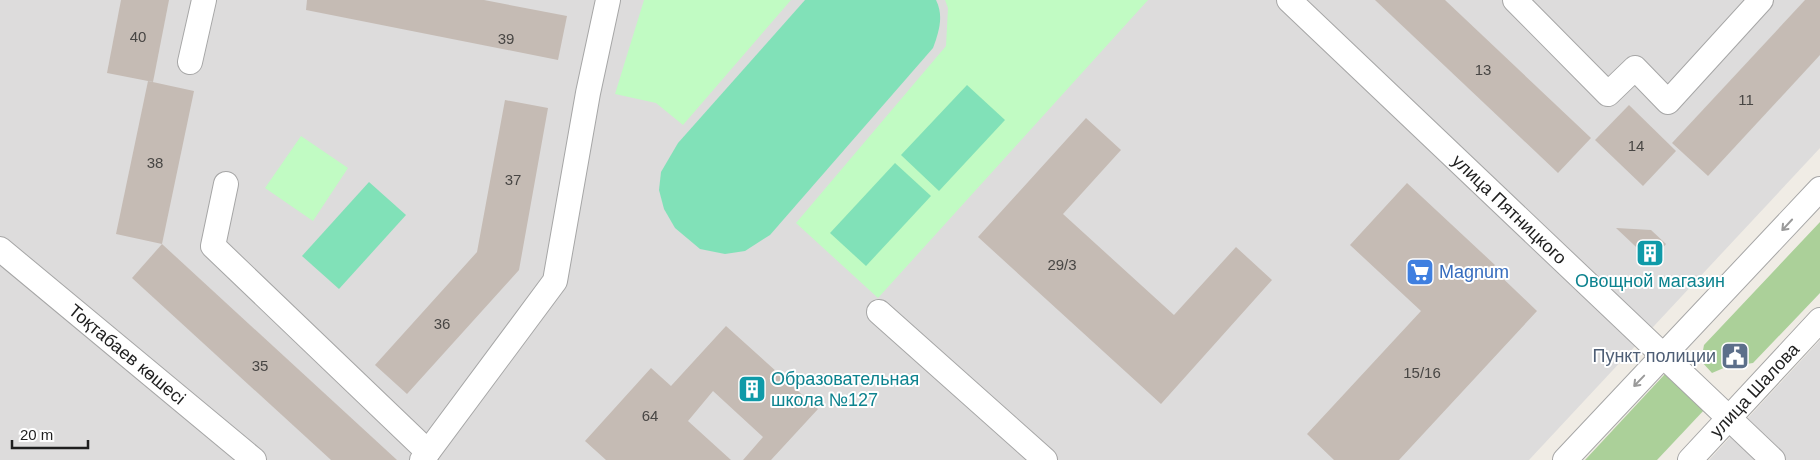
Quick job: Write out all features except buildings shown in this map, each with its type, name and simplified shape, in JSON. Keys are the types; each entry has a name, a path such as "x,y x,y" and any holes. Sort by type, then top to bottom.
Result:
{"street":[{"path":"190,62 204,0"},
{"path":"226,184 213,246 425,456 555,281 588,93 607,0"},
{"name":"улица Пятницкого","path":"1289,0 1773,460"},
{"path":"1516,0 1608,94 1635,68 1668,102 1761,0"},
{"path":"1565,460 1820,189"},
{"name":"Тоқтабаев көшесі","path":"0,249 254,460"},
{"path":"879,312 1045,460"},
{"name":"улица Шалова","path":"1690,460 1820,320"}],"shaded area":[{"path":"0,0 1820,0 1820,148 1529,460 0,460"},
{"path":"1820,340 1820,460 1709,460"}],"green space":[{"path":"644,0 791,0 683,125 656,103 615,94"},
{"path":"805,0 936,0 940,12 939,30 933,48 770,235 745,251 725,254 700,249 675,228 664,209 659,190 661,172 678,143"},
{"path":"945,0 1148,0 878,298 796,223 946,46 948,8"},
{"path":"967,85 1005,120 939,191 901,155"},
{"path":"301,136 348,168 313,221 265,188"},
{"path":"895,163 931,196 866,266 830,233"},
{"path":"369,182 406,215 339,289 302,256"},
{"path":"1820,222 1820,293 1753,363 1726,367 1712,373 1701,361 1704,345"},
{"path":"1665,374 1705,409 1657,460 1585,460"}],"place":[{"name":"Овощной магазин","path":"1650,253"},
{"name":"Magnum","path":"1420,272"},
{"name":"Пункт полиции","path":"1735,356"},
{"name":"Образовательная школа №127","path":"752,389"}]}
